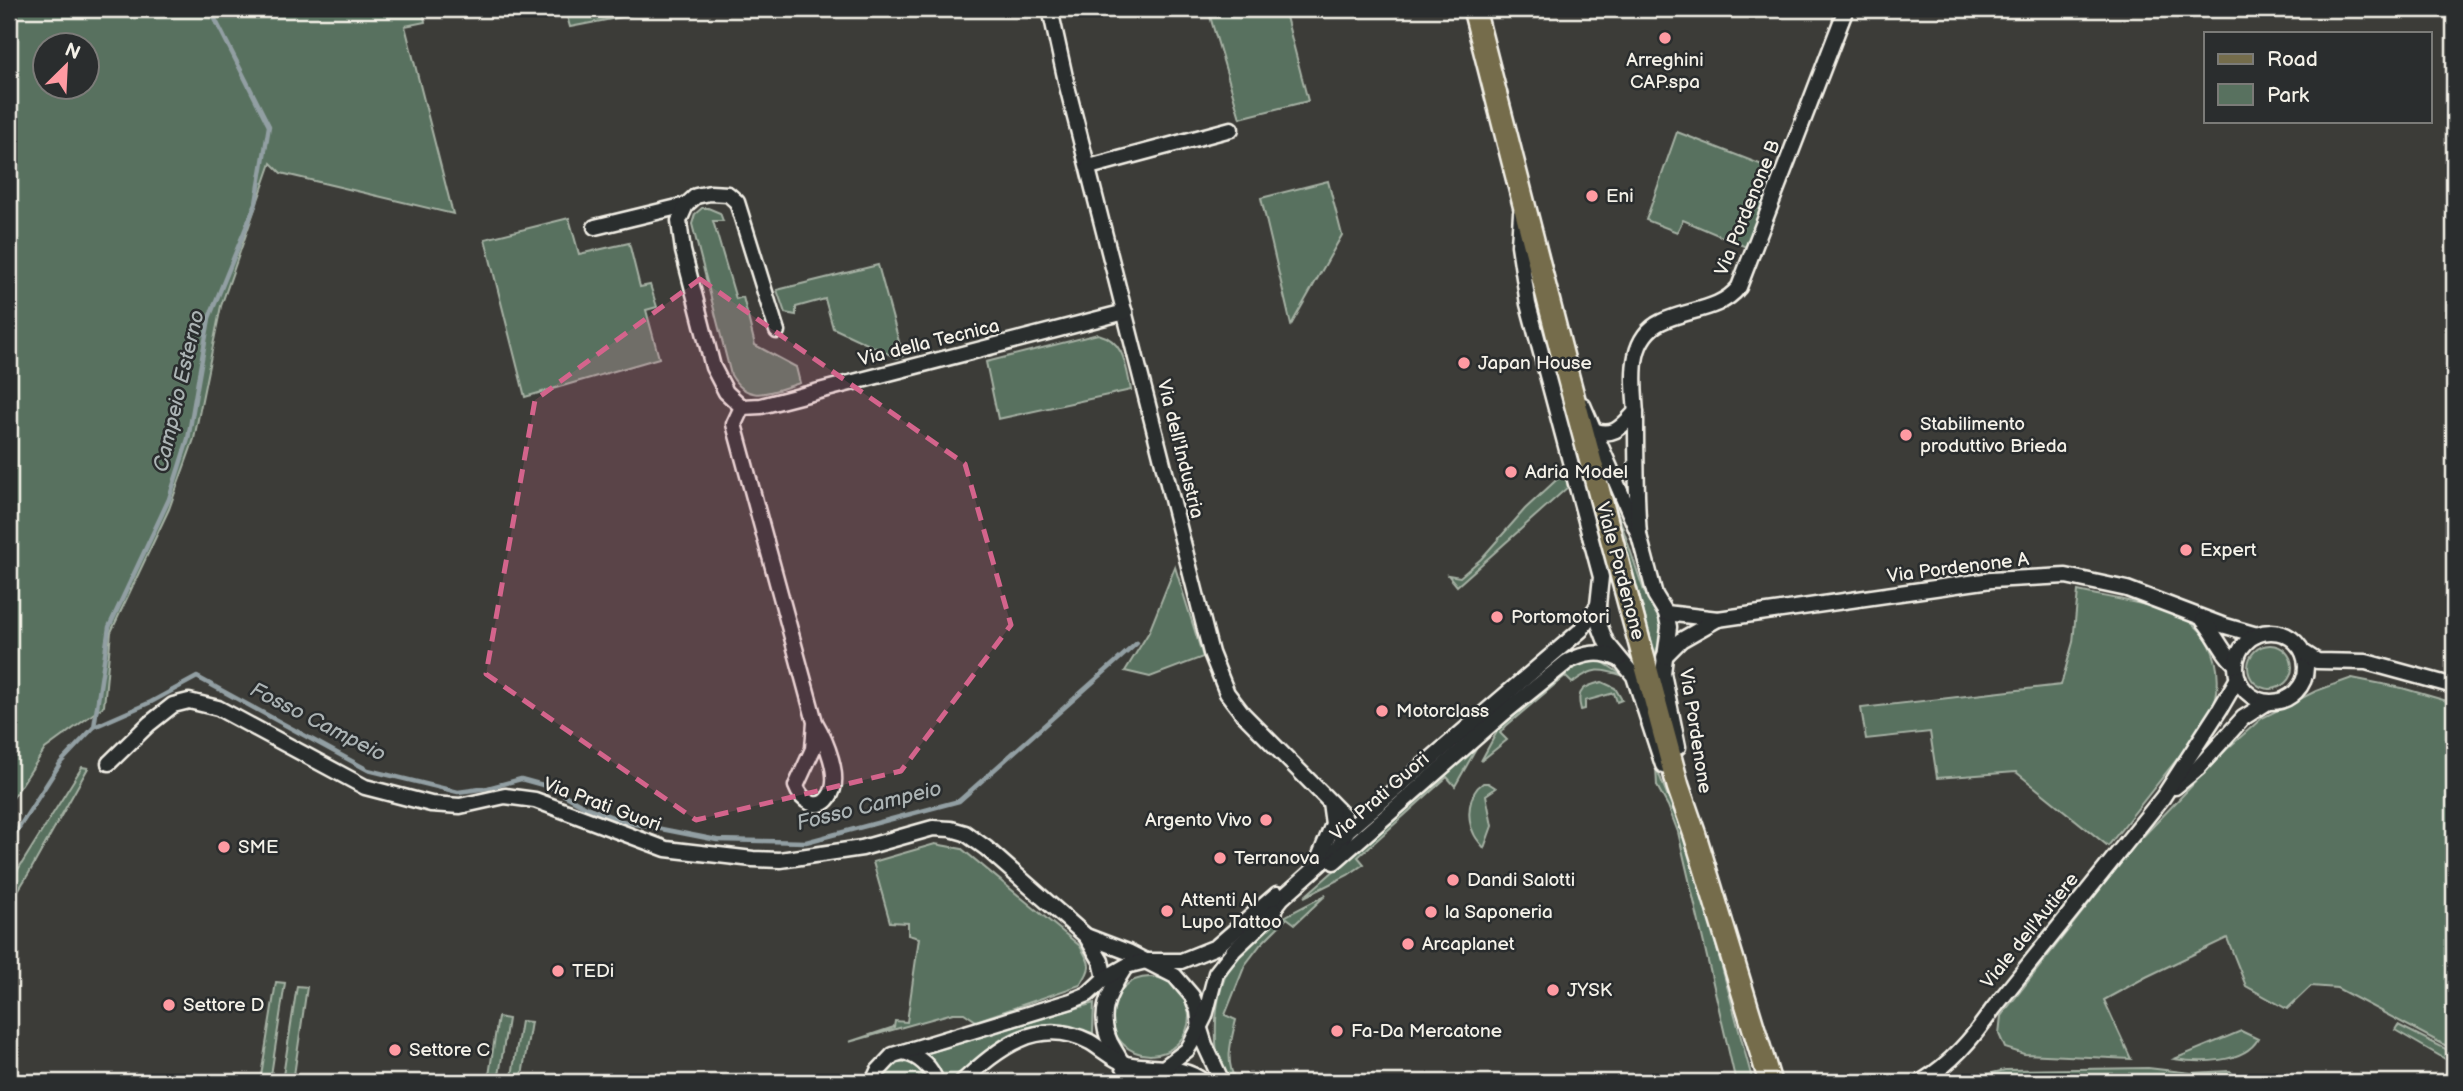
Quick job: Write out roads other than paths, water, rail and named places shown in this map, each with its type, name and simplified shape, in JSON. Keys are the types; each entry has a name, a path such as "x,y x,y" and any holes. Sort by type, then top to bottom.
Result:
{"main road":[{"name":"Viale Pordenone","path":"1475,9 1567,373 1678,786 1770,1082"}],"street":[{"name":"Via dell'Industria","path":"1050,9 1212,653 1227,693 1243,714 1344,816 1347,831"},
{"name":"Via Pordenone B","path":"1636,412 1635,366 1644,337 1660,323 1714,306 1733,295 1739,288 1846,9"},
{"path":"1089,167 1231,129"},
{"path":"777,331 737,202 727,194 696,196 687,205 679,221 683,251 713,367 726,392 742,407 734,424 815,722 827,742 833,789 821,804 813,805 804,801 796,786 813,749 815,722"},
{"name":"Viale Pordenone","path":"1521,194 1519,245 1528,304 1597,559 1601,577 1598,605 1600,624 1606,642 1634,676 1662,763 1678,786"},
{"path":"596,227 687,205"},
{"name":"Via della Tecnica","path":"742,407 761,406 1125,312"},
{"name":"Via Pordenone","path":"1567,373 1596,431 1639,534 1655,595 1666,613 1669,628 1663,673 1686,781 1687,810"},
{"path":"1596,431 1607,434 1615,432 1636,412"},
{"name":"Via Pordenone","path":"1636,412 1639,534"},
{"name":"Via Pordenone A","path":"1718,619 1991,580 2066,576 2127,589 2222,625 2257,635"},
{"name":"Via Prati Guori","path":"873,1082 878,1071 893,1055 1088,994 1105,978 1126,966 1146,961 1181,961 1216,947 1581,630 1598,605"},
{"path":"1666,613 1718,619"},
{"path":"2198,614 2214,632 2249,694 2268,702 2287,698 2307,678 2340,662"},
{"name":"Via Pordenone","path":"1664,657 1681,640 1718,619"},
{"path":"2237,671 2243,646 2257,635 2277,633 2296,642 2303,652 2306,674 2302,684"},
{"name":"Via Prati Guori","path":"1202,1022 1216,973 1234,950 1268,916 1369,833 1559,667 1577,657 1600,652 1619,659"},
{"path":"2303,652 2317,661 2367,662 2454,686"},
{"name":"Viale dell'Autiere","path":"1921,1082 1952,1059 1977,1032 2001,998 2163,797 2237,671"},
{"name":"Via Prati Guori","path":"109,763 173,705 189,701 218,708 365,786 431,804 460,806 505,796 535,800 666,849 780,860 862,848 933,828 951,829 965,833 986,848 1086,936 1101,961 1105,978"},
{"name":"Viale dell'Autiere","path":"2163,797 2198,768 2244,718 2268,702"},
{"path":"1319,858 1333,824 1330,802"},
{"path":"1268,916 1282,898 1338,848 1347,831"},
{"name":"Via Prati Guori","path":"1086,936 1146,961"},
{"path":"1146,961 1175,976 1192,996 1222,1082"},
{"path":"1126,966 1104,1008 1106,1030 1131,1082"},
{"path":"1153,1082 1162,1069 1187,1050 1202,1022"},
{"path":"961,1082 1001,1048 1023,1038 1046,1033 1080,1038 1122,1063 1186,1071 1204,1082"},
{"path":"904,1052 914,1055 932,1070 936,1082"}],"waterway":[{"name":"Campeio Esterno","path":"9,843 61,762 94,727 109,627 169,499 188,439 209,318 256,203 269,126 210,9"},
{"name":"Fosso Campeio","path":"94,727 151,702 197,677 368,770 458,792 488,788 521,779 550,787 586,807 626,822 717,840 806,842 959,801 1137,643"}],"place":[{"name":"Arreghini CAP.spa","path":"1665,38"},
{"name":"Eni","path":"1592,196"},
{"name":"Japan House","path":"1464,363"},
{"name":"Stabilimento produttivo Brieda","path":"1906,435"},
{"name":"Adria Model","path":"1511,472"},
{"name":"Expert","path":"2186,550"},
{"name":"Portomotori","path":"1497,617"},
{"name":"Motorclass","path":"1382,711"},
{"name":"Argento Vivo","path":"1266,820"},
{"name":"SME","path":"224,847"},
{"name":"Terranova","path":"1220,858"},
{"name":"Dandi Salotti","path":"1453,880"},
{"name":"Attenti Al Lupo Tattoo","path":"1167,911"},
{"name":"la Saponeria","path":"1431,912"},
{"name":"Arcaplanet","path":"1408,944"},
{"name":"TEDi","path":"558,971"},
{"name":"JYSK","path":"1553,990"},
{"name":"Settore D","path":"169,1005"},
{"name":"Fa-Da Mercatone","path":"1337,1031"},
{"name":"Settore C","path":"395,1050"}]}
